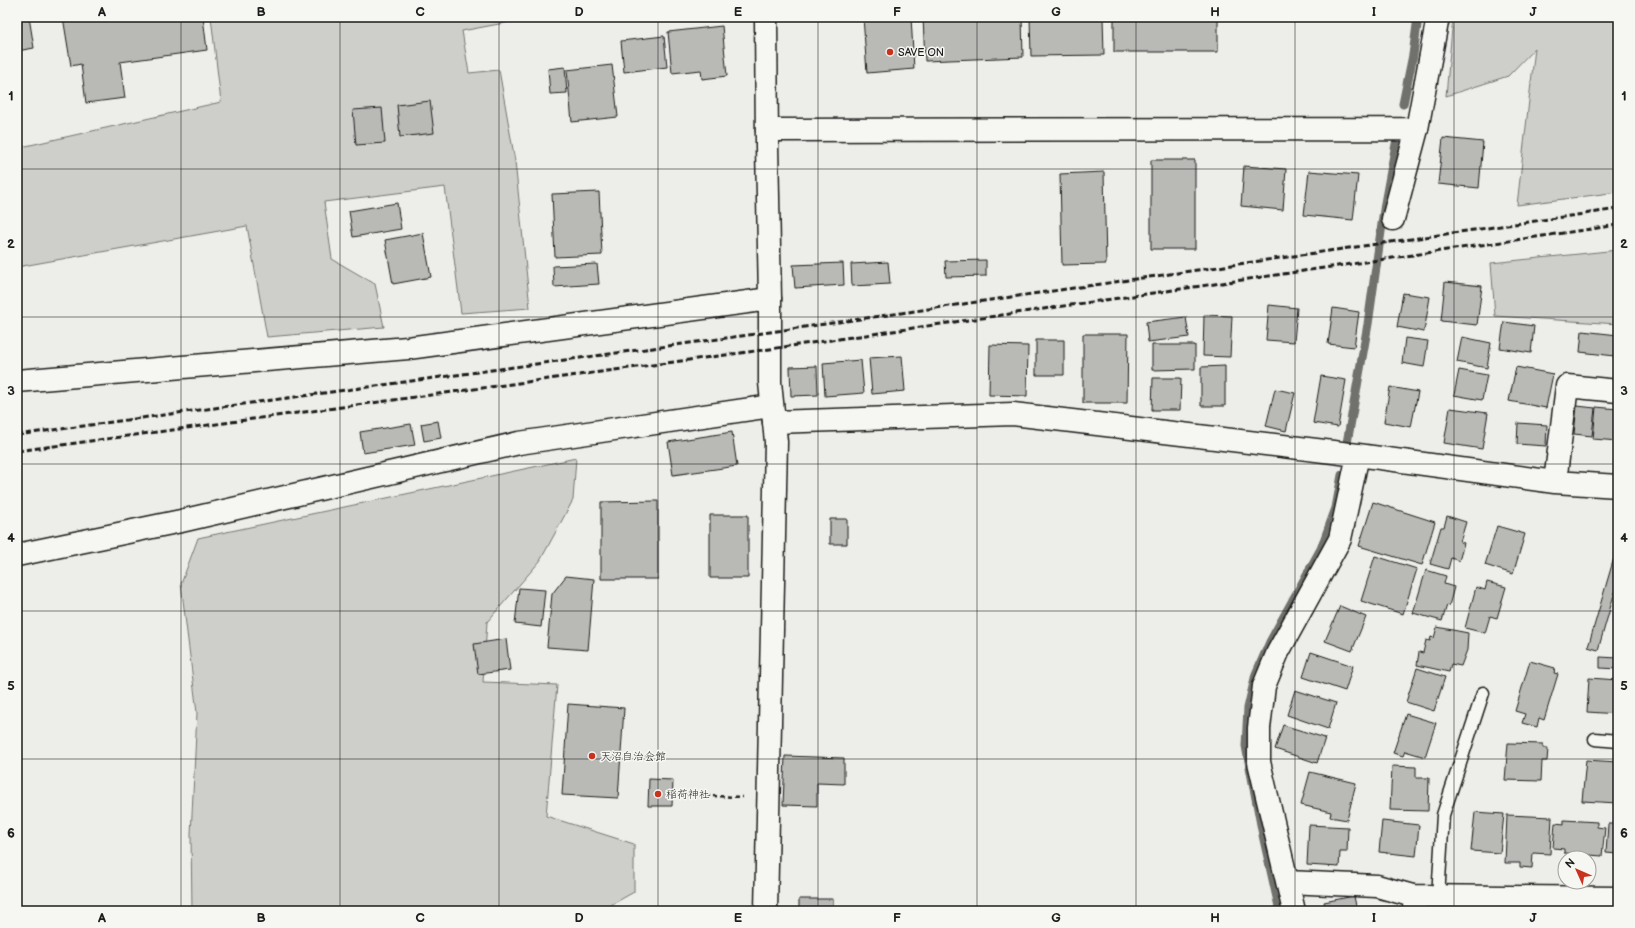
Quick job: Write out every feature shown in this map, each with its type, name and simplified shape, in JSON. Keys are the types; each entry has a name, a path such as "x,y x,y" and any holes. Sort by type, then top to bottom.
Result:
{"street":[{"path":"766,17 770,382 776,442 773,652 766,911"},
{"path":"1393,219 1417,129 1438,17"},
{"path":"767,130 1417,129"},
{"path":"17,381 408,348 770,299"},
{"path":"1555,482 1567,386 1618,391"},
{"path":"17,555 188,519 519,443 773,414 1013,414 1358,455 1555,482 1618,486"},
{"path":"1294,911 1259,762 1259,728 1264,686 1278,652 1340,539 1358,455"},
{"path":"1287,882 1377,886 1414,904 1438,896 1618,898"}],"lane":[{"path":"1438,896 1443,815 1483,693"},
{"path":"1595,739 1618,741"}],"path":[{"path":"678,795 768,798"}],"shaded area":[{"path":"211,17 536,17 462,31 469,73 499,70 515,161 530,308 461,313 445,187 324,202 332,259 375,284 384,327 267,337 247,226 17,267 17,148 221,102"},
{"path":"1453,17 1618,17 1618,192 1517,205 1535,48 1508,76 1446,96"},
{"path":"1618,250 1618,324 1495,316 1491,263"},
{"path":"576,458 573,500 540,561 487,622 483,682 557,685 546,816 634,844 634,892 600,911 192,911 191,834 197,713 181,584 198,538"}],"building":[{"path":"17,17 29,17 34,48 17,51"},
{"path":"63,17 203,17 207,50 120,62 125,98 86,103 81,64 71,66"},
{"path":"863,17 911,17 914,69 867,73"},
{"path":"923,17 1022,17 1023,57 925,61"},
{"path":"1030,17 1103,17 1104,55 1031,56"},
{"path":"1114,17 1218,17 1218,52 1114,52"},
{"path":"722,26 727,76 702,79 701,70 672,73 668,32"},
{"path":"664,36 667,67 624,72 621,41"},
{"path":"612,65 618,117 572,122 567,70"},
{"path":"565,67 567,93 550,94 548,69"},
{"path":"430,101 434,133 400,137 397,105"},
{"path":"382,108 385,143 356,145 353,110"},
{"path":"1443,138 1483,142 1479,188 1438,184"},
{"path":"1151,160 1195,160 1195,249 1151,249"},
{"path":"1244,166 1286,169 1283,210 1241,206"},
{"path":"1309,171 1358,175 1353,220 1304,215"},
{"path":"1104,172 1106,264 1062,265 1060,174"},
{"path":"599,192 602,255 555,257 552,194"},
{"path":"397,203 401,229 353,237 349,211"},
{"path":"423,233 431,277 393,284 385,240"},
{"path":"986,260 986,276 946,277 945,261"},
{"path":"888,262 890,284 852,286 851,264"},
{"path":"843,263 844,285 795,288 793,265"},
{"path":"597,264 599,284 554,287 553,266"},
{"path":"1445,282 1482,286 1477,325 1441,321"},
{"path":"1403,293 1430,297 1424,332 1397,327"},
{"path":"1269,305 1297,308 1294,342 1266,340"},
{"path":"1333,308 1359,312 1354,347 1328,344"},
{"path":"1204,315 1232,316 1230,357 1203,356"},
{"path":"1186,317 1189,337 1148,342 1146,322"},
{"path":"1504,322 1534,326 1531,353 1500,348"},
{"path":"1582,331 1618,335 1615,356 1580,352"},
{"path":"1083,334 1128,334 1127,403 1083,403"},
{"path":"1462,337 1491,343 1487,368 1457,362"},
{"path":"1405,338 1428,341 1424,367 1402,363"},
{"path":"1036,340 1064,340 1064,375 1036,375"},
{"path":"990,345 1028,346 1027,396 989,395"},
{"path":"1152,345 1195,345 1195,369 1152,370"},
{"path":"902,356 905,391 872,394 869,358"},
{"path":"861,360 864,393 825,396 823,363"},
{"path":"817,366 818,395 791,396 790,367"},
{"path":"1225,366 1225,406 1201,406 1201,367"},
{"path":"1516,367 1553,374 1546,408 1509,401"},
{"path":"1459,370 1487,375 1482,400 1454,395"},
{"path":"1321,376 1346,380 1338,427 1313,423"},
{"path":"1153,378 1181,378 1180,410 1152,410"},
{"path":"1390,387 1418,392 1411,427 1384,422"},
{"path":"1275,389 1295,393 1286,431 1266,426"},
{"path":"1577,406 1595,408 1592,436 1574,434"},
{"path":"1596,407 1618,409 1618,441 1593,439"},
{"path":"1450,408 1488,413 1482,449 1444,443"},
{"path":"438,421 441,438 424,441 421,424"},
{"path":"1518,423 1547,425 1546,446 1517,444"},
{"path":"411,424 415,445 363,453 360,432"},
{"path":"732,432 737,466 673,475 668,442"},
{"path":"658,501 658,579 601,579 601,502"},
{"path":"1373,502 1435,522 1422,565 1359,546"},
{"path":"710,515 748,515 748,578 710,578"},
{"path":"1447,516 1466,522 1460,542 1464,543 1459,561 1451,558 1448,569 1430,564 1441,527 1444,527"},
{"path":"830,519 847,519 847,544 830,544"},
{"path":"1497,526 1525,534 1513,574 1485,565"},
{"path":"1618,544 1618,581 1598,650 1588,647"},
{"path":"1375,556 1417,569 1403,614 1361,601"},
{"path":"1426,570 1446,576 1444,584 1454,587 1449,606 1447,605 1442,621 1413,613"},
{"path":"566,576 594,579 588,650 547,647 552,594"},
{"path":"1487,582 1506,587 1497,618 1490,616 1485,633 1465,628 1476,587 1485,590"},
{"path":"519,588 545,590 541,627 515,624"},
{"path":"1340,606 1366,617 1352,651 1325,641"},
{"path":"1437,627 1468,633 1467,650 1461,666 1451,664 1449,672 1417,665 1419,652 1423,653 1426,640 1430,641 1431,637 1434,638"},
{"path":"506,639 510,670 478,674 474,644"},
{"path":"1311,652 1353,666 1345,691 1303,677"},
{"path":"1600,657 1618,658 1618,669 1600,668"},
{"path":"1530,661 1555,668 1554,673 1558,674 1544,720 1539,718 1537,727 1522,723 1525,714 1515,711"},
{"path":"1417,668 1445,677 1434,711 1406,702"},
{"path":"1589,678 1618,680 1618,714 1587,712"},
{"path":"1295,690 1336,703 1328,729 1287,715"},
{"path":"568,704 624,708 618,798 562,795"},
{"path":"1406,714 1436,723 1425,757 1405,751 1403,756 1393,753"},
{"path":"1283,725 1325,738 1317,763 1275,749"},
{"path":"1508,743 1543,744 1543,748 1548,748 1547,761 1542,761 1541,781 1505,780"},
{"path":"785,756 844,758 844,784 817,783 817,806 783,805"},
{"path":"1586,760 1618,762 1618,803 1582,801"},
{"path":"1392,766 1416,767 1416,778 1429,778 1428,811 1390,810"},
{"path":"1310,772 1356,783 1347,820 1330,817 1331,812 1301,805"},
{"path":"649,779 673,780 672,806 648,806"},
{"path":"1475,812 1504,814 1500,853 1471,851"},
{"path":"1507,815 1552,817 1550,854 1533,853 1532,868 1520,867 1520,863 1505,863"},
{"path":"1564,820 1597,822 1597,827 1605,828 1602,856 1597,856 1597,850 1564,850 1553,848 1555,823 1564,824"},
{"path":"1382,821 1419,825 1416,856 1379,852"},
{"path":"1608,824 1618,824 1618,854 1606,853"},
{"path":"1309,825 1348,827 1347,852 1340,852 1339,867 1307,865"},
{"path":"1354,896 1357,911 1326,911 1324,902"},
{"path":"799,899 833,899 833,911 799,911"},
{"path":"593,906 625,909 625,911 593,911"}],"waterway":[{"path":"1403,104 1413,55 1418,17"},
{"path":"1347,443 1368,324 1385,203 1396,144"},
{"path":"1280,911 1263,835 1246,746 1248,708 1256,674 1270,642 1321,549 1336,508 1342,475"}],"railway":[{"path":"17,435 770,332 1618,209"},
{"path":"17,451 770,349 1618,225"}],"place":[{"name":"SAVE ON","path":"890,52"},
{"name":"天沼自治会館","path":"592,756"},
{"name":"稲荷神社","path":"658,794"}]}
